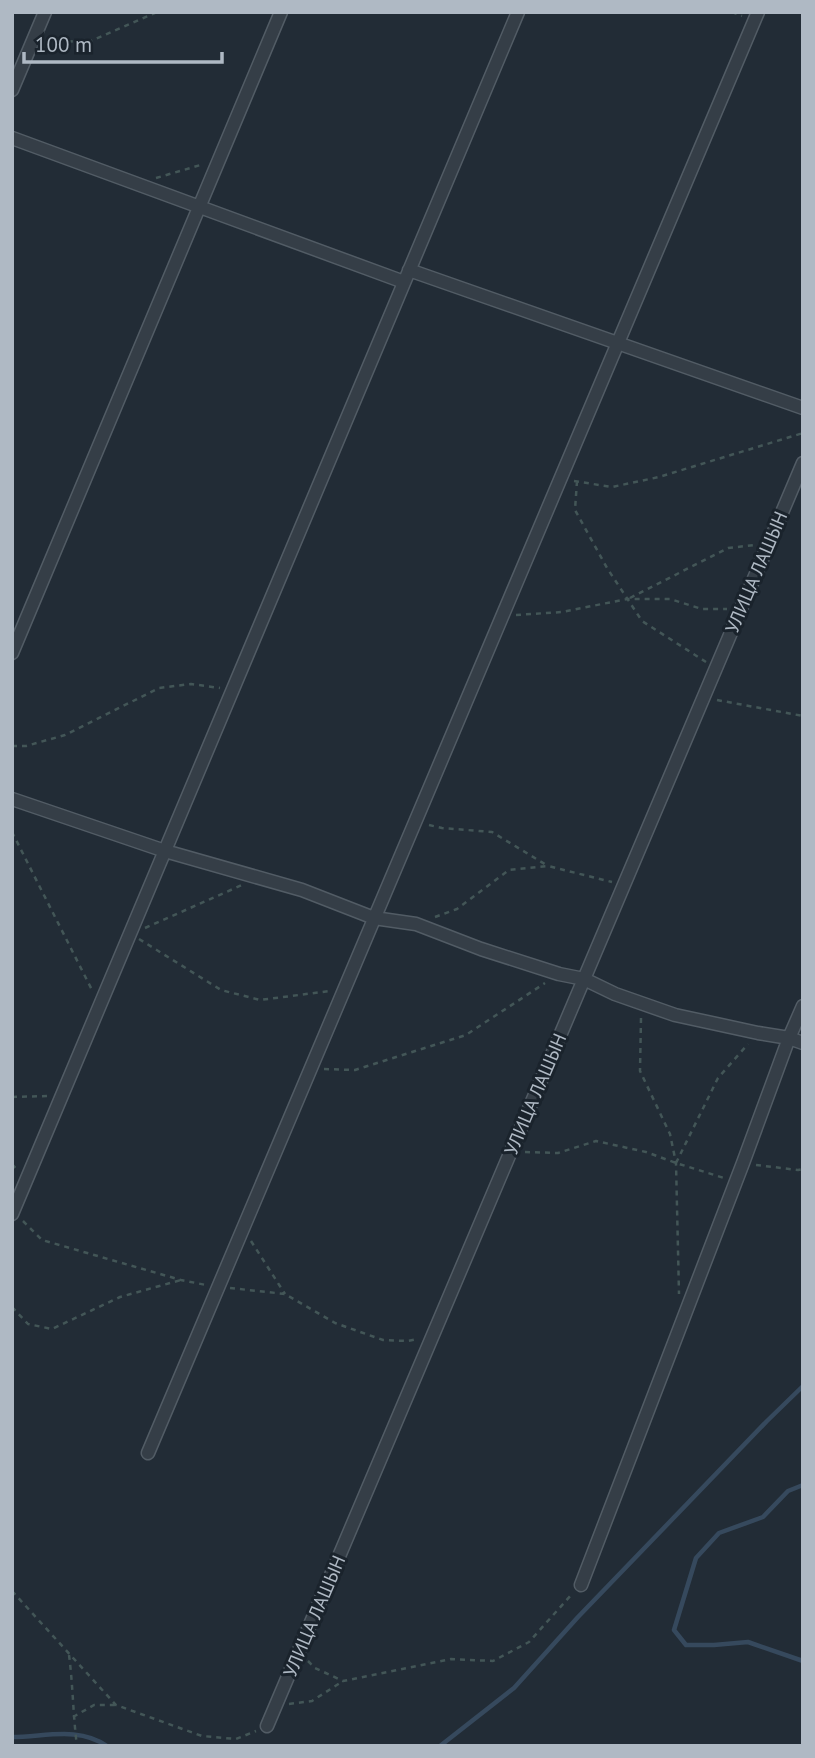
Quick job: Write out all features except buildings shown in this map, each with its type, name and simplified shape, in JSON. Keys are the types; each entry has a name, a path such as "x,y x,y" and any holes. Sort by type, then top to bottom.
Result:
{"street":[{"path":"12,90 45,12"},
{"path":"12,653 281,12"},
{"path":"12,1214 518,12"},
{"path":"148,1453 758,12"},
{"path":"12,138 201,208 618,343 803,408"},
{"name":"УЛИЦА ЛАШЫН","path":"267,1726 803,463"},
{"path":"12,799 165,851 302,890 374,918 416,924 481,949 559,974 584,979 615,995 642,1004 803,1043"},
{"path":"581,1585 803,1006"}],"path":[{"path":"34,38 86,43 157,12"},
{"path":"136,184 221,158"},
{"path":"560,479 612,487 659,477 803,433"},
{"path":"577,481 575,510 607,568 642,621 716,668"},
{"path":"627,599 728,548 768,543"},
{"path":"502,616 562,612 627,599 670,599 702,608 740,610"},
{"path":"12,746 26,746 65,736 159,688 191,684 233,690"},
{"path":"703,697 803,716"},
{"path":"415,822 442,828 492,832 548,866 624,885"},
{"path":"12,832 100,1006"},
{"path":"416,924 457,909 509,870 548,866"},
{"path":"130,934 258,878"},
{"path":"130,934 221,990 260,1000 344,989"},
{"path":"311,1068 355,1070 466,1035 559,974"},
{"path":"642,1004 640,1072 670,1134 676,1163 679,1301"},
{"path":"676,1163 718,1078 758,1033"},
{"path":"12,1097 62,1095"},
{"path":"511,1152 558,1153 596,1140 646,1152 736,1182"},
{"path":"743,1163 798,1170 803,1168"},
{"path":"243,1227 285,1294"},
{"path":"12,1307 28,1324 52,1329 120,1297 181,1280"},
{"path":"275,1707 312,1701 343,1681 451,1659 493,1661 529,1642 581,1585"},
{"path":"12,1591 116,1704"},
{"path":"299,1651 315,1668 343,1681"},
{"path":"69,1653 77,1746"},
{"path":"73,1717 94,1705 116,1704 202,1736 236,1739 267,1726"}],"waterway":[{"path":"440,1746 514,1688 578,1617 803,1386"},
{"path":"803,1485 788,1491 763,1517 719,1533 696,1558 674,1630 686,1645 748,1642 803,1661"},
{"path":"12,1737 73,1734 85,1736 107,1746"}]}
